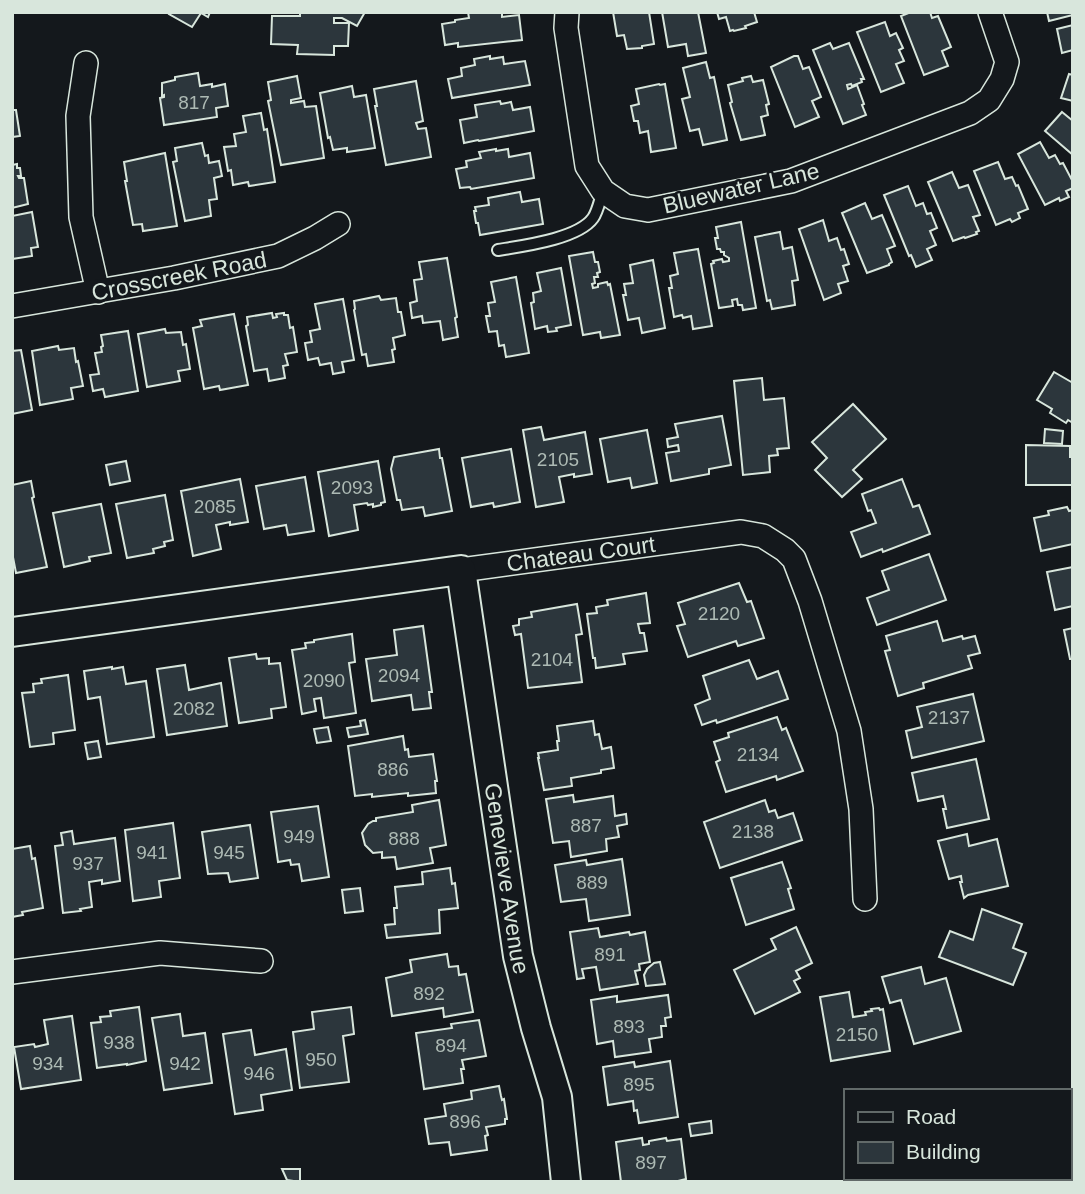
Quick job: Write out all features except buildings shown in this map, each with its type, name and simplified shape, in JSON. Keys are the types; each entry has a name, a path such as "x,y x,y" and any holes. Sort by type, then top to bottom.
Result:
{"street":[{"path":"567,12 566,28 587,166 603,191"},
{"name":"Bluewater Lane","path":"603,191 625,206 648,210 791,181 970,113 989,100 1002,79 1007,62 990,12"},
{"path":"86,63 78,116 81,217 98,292"},
{"name":"Crosscreek Road","path":"12,306 278,257 338,224"},
{"name":"Chateau Court","path":"12,632 741,532 763,536 794,559 810,601 849,731 861,809 865,899"},
{"name":"Genevieve Avenue","path":"461,570 518,956 557,1097 566,1182"},
{"path":"12,972 160,953 261,961"}],"lane":[{"path":"498,250 549,240 580,228 593,218 603,191"}]}
